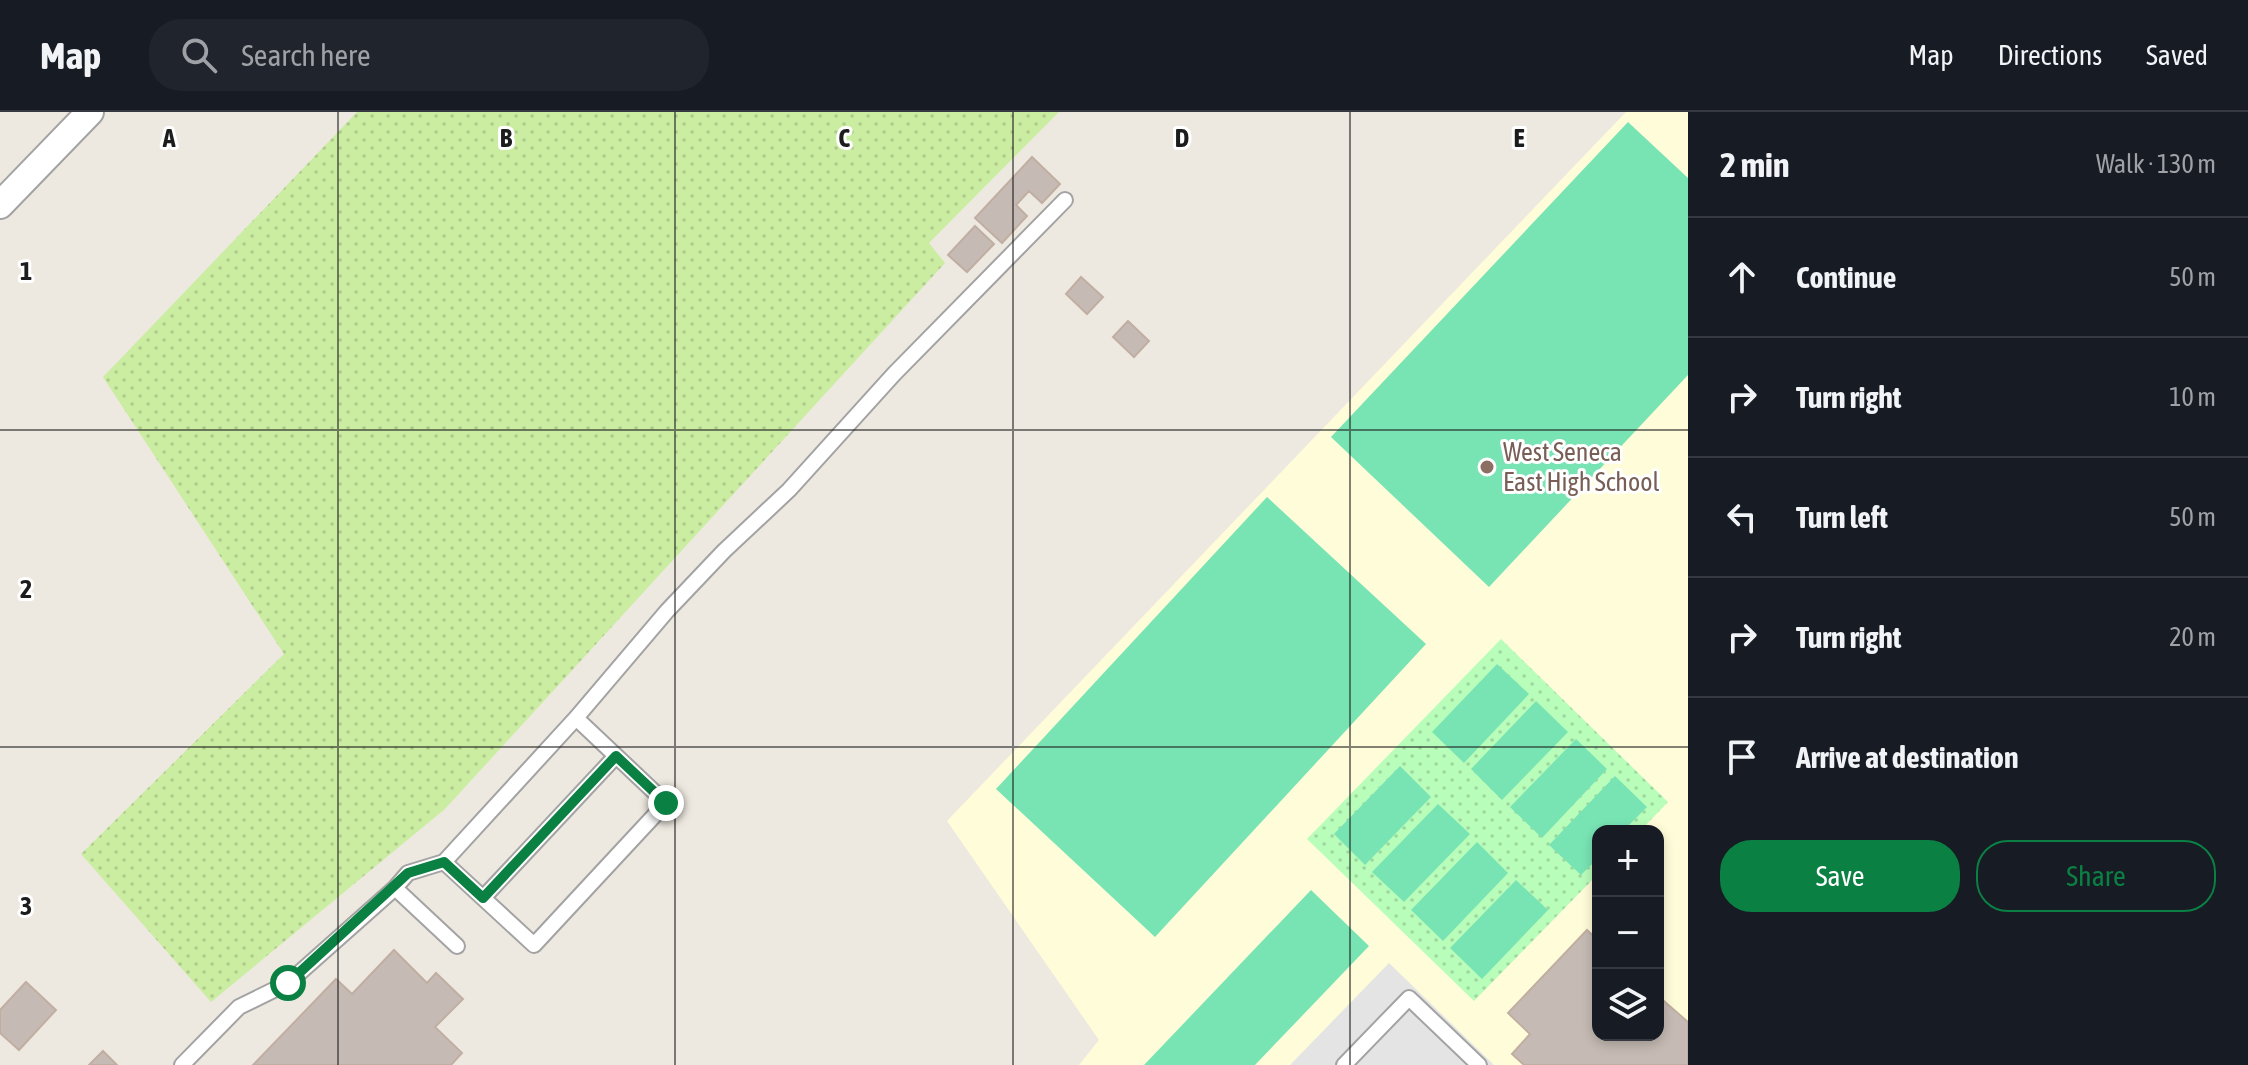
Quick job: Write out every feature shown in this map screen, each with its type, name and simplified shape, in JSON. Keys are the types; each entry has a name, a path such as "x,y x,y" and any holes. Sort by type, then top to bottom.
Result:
{"street":[{"path":"0,205 90,112"}],"lane":[{"path":"190,1062 239,1007 288,983 408,873 444,862 576,718 667,611 724,551 789,490 894,374 1065,200"},
{"path":"444,862 534,945 666,803 576,718"},
{"path":"483,898 616,756"},
{"path":"395,888 457,946"},
{"path":"1344,1065 1409,998 1479,1065"}],"shaded area":[{"name":"West Seneca East High School","path":"1626,112 1688,112 1688,1065 1079,1065 1099,1040 947,821"},
{"path":"1389,963 1494,1065 1290,1065"}],"green space":[{"path":"357,112 1059,112 929,243 945,263 445,809 211,1002 81,854 284,654 103,377"},
{"path":"1628,122 1688,178 1688,375 1489,587 1331,437"},
{"path":"1267,497 1426,644 1155,937 996,789"},
{"path":"1501,639 1668,802 1646,825 1592,825 1592,880 1474,1001 1307,839"},
{"path":"1497,664 1529,694 1464,763 1432,732"},
{"path":"1536,701 1568,732 1502,800 1471,769"},
{"path":"1576,739 1607,769 1542,838 1510,807"},
{"path":"1400,766 1431,797 1365,865 1334,834"},
{"path":"1615,776 1647,807 1629,825 1592,825 1592,864 1581,875 1549,845"},
{"path":"1438,804 1470,834 1404,902 1372,872"},
{"path":"1477,842 1508,873 1443,941 1411,910"},
{"path":"1516,880 1548,910 1482,979 1450,948"},
{"path":"1311,890 1369,946 1255,1065 1144,1065"}],"building":[{"path":"1032,157 1060,184 1042,203 1029,191 1016,205 1027,216 1002,243 975,218"},
{"path":"975,226 994,244 967,272 948,255"},
{"path":"1081,277 1103,297 1087,314 1066,294"},
{"path":"1128,321 1149,341 1134,357 1113,337"},
{"path":"1587,930 1592,935 1592,1041 1664,1041 1664,1001 1688,1022 1688,1065 1524,1065 1512,1054 1530,1034 1508,1013"},
{"path":"394,950 427,983 436,973 463,999 435,1027 462,1053 451,1065 253,1065 336,979 352,994"},
{"path":"26,982 56,1010 19,1050 0,1033 0,1010"},
{"path":"103,1051 117,1065 89,1065"}],"place":[{"name":"West Seneca East High School","path":"1487,467"}],"route":[{"path":"288,983 408,873 444,862 483,898 616,756 666,803"}]}
